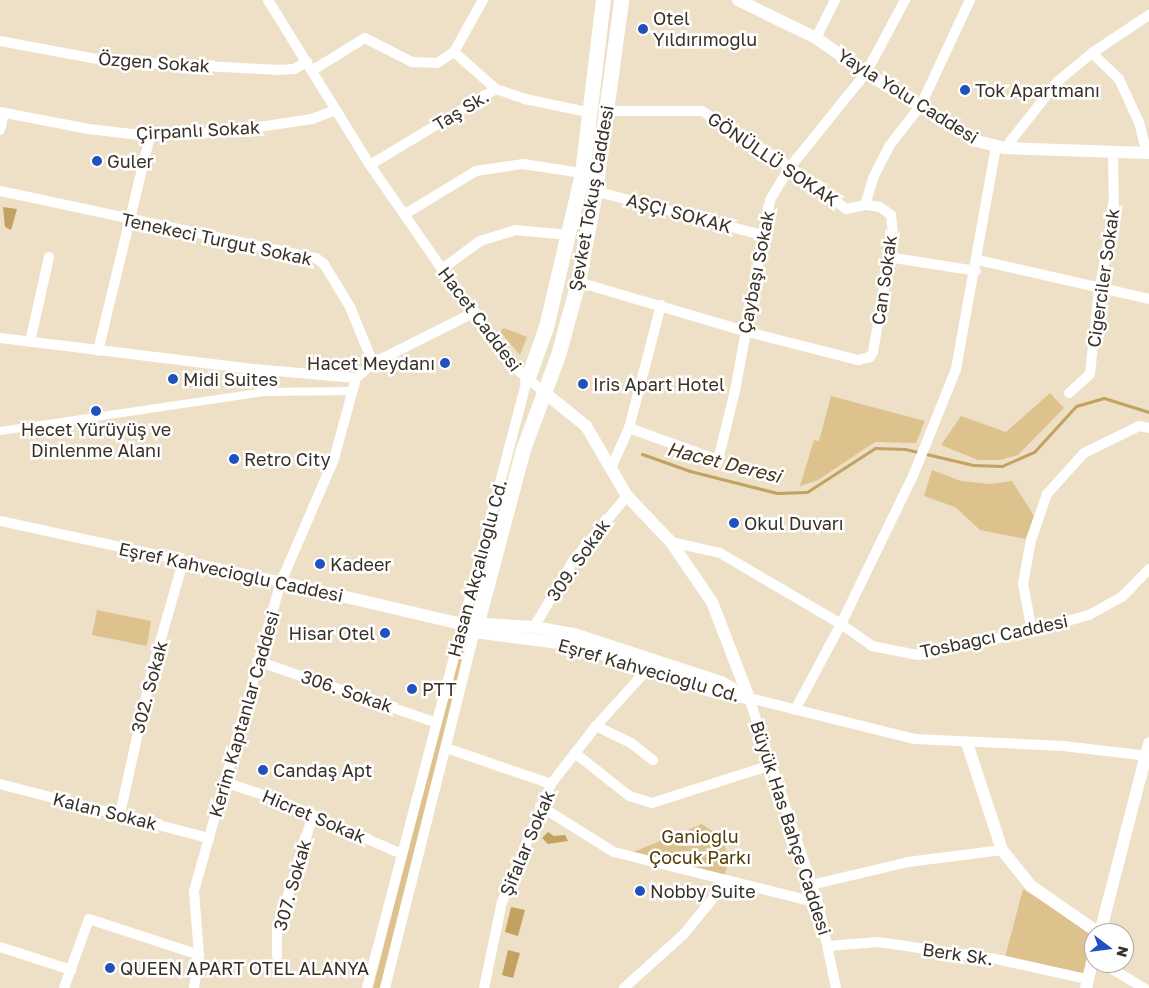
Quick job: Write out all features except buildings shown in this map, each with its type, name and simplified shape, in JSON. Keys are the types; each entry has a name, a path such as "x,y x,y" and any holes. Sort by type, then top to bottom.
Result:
{"main road":[{"name":"Şevket Tokuş Caddesi","path":"527,380 546,327 582,173 603,0"},
{"name":"Şevket Tokuş Caddesi","path":"475,627 523,449 545,393 578,282 595,191 621,0"}],"street":[{"name":"Hacet Caddesi","path":"268,0 370,165 442,269 527,380 586,426 627,496 671,542 712,602 749,698"},
{"path":"483,0 454,52 496,89"},
{"name":"Yayla Yolu Caddesi","path":"738,0 816,38 866,73 921,104 977,141 1000,147 1148,153"},
{"path":"816,38 835,0"},
{"name":"Çaybaşı Sokak","path":"629,428 718,460 735,391 744,331 770,200 790,167 866,73 905,0"},
{"path":"865,205 873,178 890,145 921,104 970,0"},
{"path":"795,710 842,624 913,476 956,368 1000,147 1058,81 1092,53 1149,15"},
{"name":"Özgen Sokak","path":"0,40 117,62 277,70 310,66 365,38 412,62 438,63 454,52"},
{"path":"1092,53 1119,79 1139,122 1148,153"},
{"name":"Taş Sk.","path":"370,165 496,89 525,99 588,112"},
{"name":"Çirpanlı Sokak","path":"2,112 88,129 150,136 226,132 312,119 335,110"},
{"name":"GÖNÜLLÜ SOKAK","path":"606,111 702,111 790,167 846,209 865,205 880,207"},
{"path":"0,130 2,112"},
{"path":"98,351 150,136"},
{"name":"Ciğerciler Sokak","path":"1069,392 1090,374 1099,290 1114,215 1112,151"},
{"path":"404,214 476,171 523,164 582,173"},
{"name":"Tenekeci Turgut Sokak","path":"0,191 130,221 316,258 324,264 350,307 373,363"},
{"name":"AŞÇI SOKAK","path":"595,191 762,235"},
{"name":"Can Sokak","path":"744,331 858,360 870,357 873,352 888,256 893,236 891,215 880,207"},
{"path":"442,269 480,242 515,230 569,234"},
{"path":"888,256 977,266 1149,299"},
{"path":"30,342 49,257"},
{"path":"578,282 744,331"},
{"path":"611,468 629,428 661,305"},
{"path":"0,338 98,351 356,378 373,363 475,312"},
{"name":"Kerim Kaptanlar Caddesi","path":"194,988 199,955 194,891 257,661 281,582 329,473 342,436 356,378"},
{"name":"Hasan Akçalıoğlu Cd.","path":"367,988 527,380"},
{"path":"0,431 263,392 352,391"},
{"path":"1032,631 1024,584 1031,540 1047,494 1084,452 1139,426 1149,428"},
{"name":"309. Sokak","path":"534,627 573,561 627,496"},
{"name":"Eşref Kahvecioğlu Caddesi","path":"0,521 281,582 462,624"},
{"name":"Tosbağcı Caddesi","path":"671,542 720,553 842,624 872,646 918,655 1032,631 1097,610 1122,597 1149,569"},
{"name":"302. Sokak","path":"120,814 152,670 184,562"},
{"name":"Eşref Kahvecioğlu Cd.","path":"462,624 575,645 717,693 749,698 914,739 1148,752"},
{"name":"Hasan Akçalıoğlu Cd.","path":"385,988 475,627"},
{"name":"Eşref Kahvecioğlu Cd.","path":"475,627 534,627 598,641 722,682 749,698"},
{"name":"306. Sokak","path":"257,661 437,722"},
{"path":"722,682 737,667"},
{"name":"Şifalar Sokak","path":"484,988 502,902 540,806 551,784 596,726 647,670"},
{"name":"Büyük Has Bahçe Caddesi","path":"749,698 818,903 836,988"},
{"path":"596,726 631,743 654,760"},
{"path":"967,743 1002,850 1031,886 1085,923"},
{"path":"446,748 551,784"},
{"path":"1102,923 1148,752"},
{"path":"575,753 629,796 652,803 771,765"},
{"name":"Hicret Sokak","path":"224,782 313,815 402,854"},
{"name":"Kalan Sokak","path":"0,784 209,838"},
{"path":"540,806 614,852 727,882 818,903"},
{"name":"307. Sokak","path":"277,956 277,930 313,815"},
{"path":"811,885 908,862 1002,850"},
{"path":"624,988 684,934 727,882"},
{"path":"64,988 89,919 199,955"},
{"name":"Berk Sk.","path":"828,946 878,942 1001,960 1087,984"},
{"path":"0,947 71,970"},
{"path":"1119,973 1144,988"}],"green space":[{"path":"504,328 527,337 520,355 500,332"},
{"path":"1050,393 1064,408 1018,455 1000,460 978,460 941,445 961,416 1006,432"},
{"path":"831,396 925,421 916,443 875,442 818,480 800,486 814,440 819,441"},
{"path":"932,470 961,481 990,484 1012,481 1034,516 1026,539 980,530 955,507 924,496"},
{"path":"97,610 151,621 147,646 92,635"},
{"path":"459,651 464,651 380,988 373,988"},
{"name":"Ganioğlu Çocuk Parkı","path":"702,824 715,833 725,847 729,861 724,876 633,852"},
{"path":"1023,889 1084,928 1084,975 1005,957"}],"shaded area":[{"path":"3,207 17,209 11,230 5,227"},
{"path":"548,832 554,836 565,835 568,841 548,844 542,838"},
{"path":"511,907 525,910 518,936 505,932"},
{"path":"508,950 520,953 513,978 502,975"}],"waterway":[{"name":"Hacet Deresi","path":"642,454 690,471 777,493 807,492 875,448 905,449 973,465 1002,466 1034,452 1076,406 1104,398 1149,412"}],"place":[{"name":"Otel Yıldırımoğlu","path":"643,29"},
{"name":"Tok Apartmanı","path":"965,90"},
{"name":"Guler","path":"97,161"},
{"name":"Hacet Meydanı","path":"445,363"},
{"name":"Midi Suites","path":"173,379"},
{"name":"Iris Apart Hotel","path":"583,384"},
{"name":"Hecet Yürüyüş ve Dinlenme Alanı","path":"96,411"},
{"name":"Retro City","path":"234,459"},
{"name":"Okul Duvarı","path":"734,523"},
{"name":"Kadeer","path":"320,564"},
{"name":"Hisar Otel","path":"385,633"},
{"name":"PTT","path":"412,689"},
{"name":"Candaş Apt","path":"263,770"},
{"name":"Nobby Suite","path":"640,891"},
{"name":"QUEEN APART OTEL ALANYA","path":"110,968"}]}
